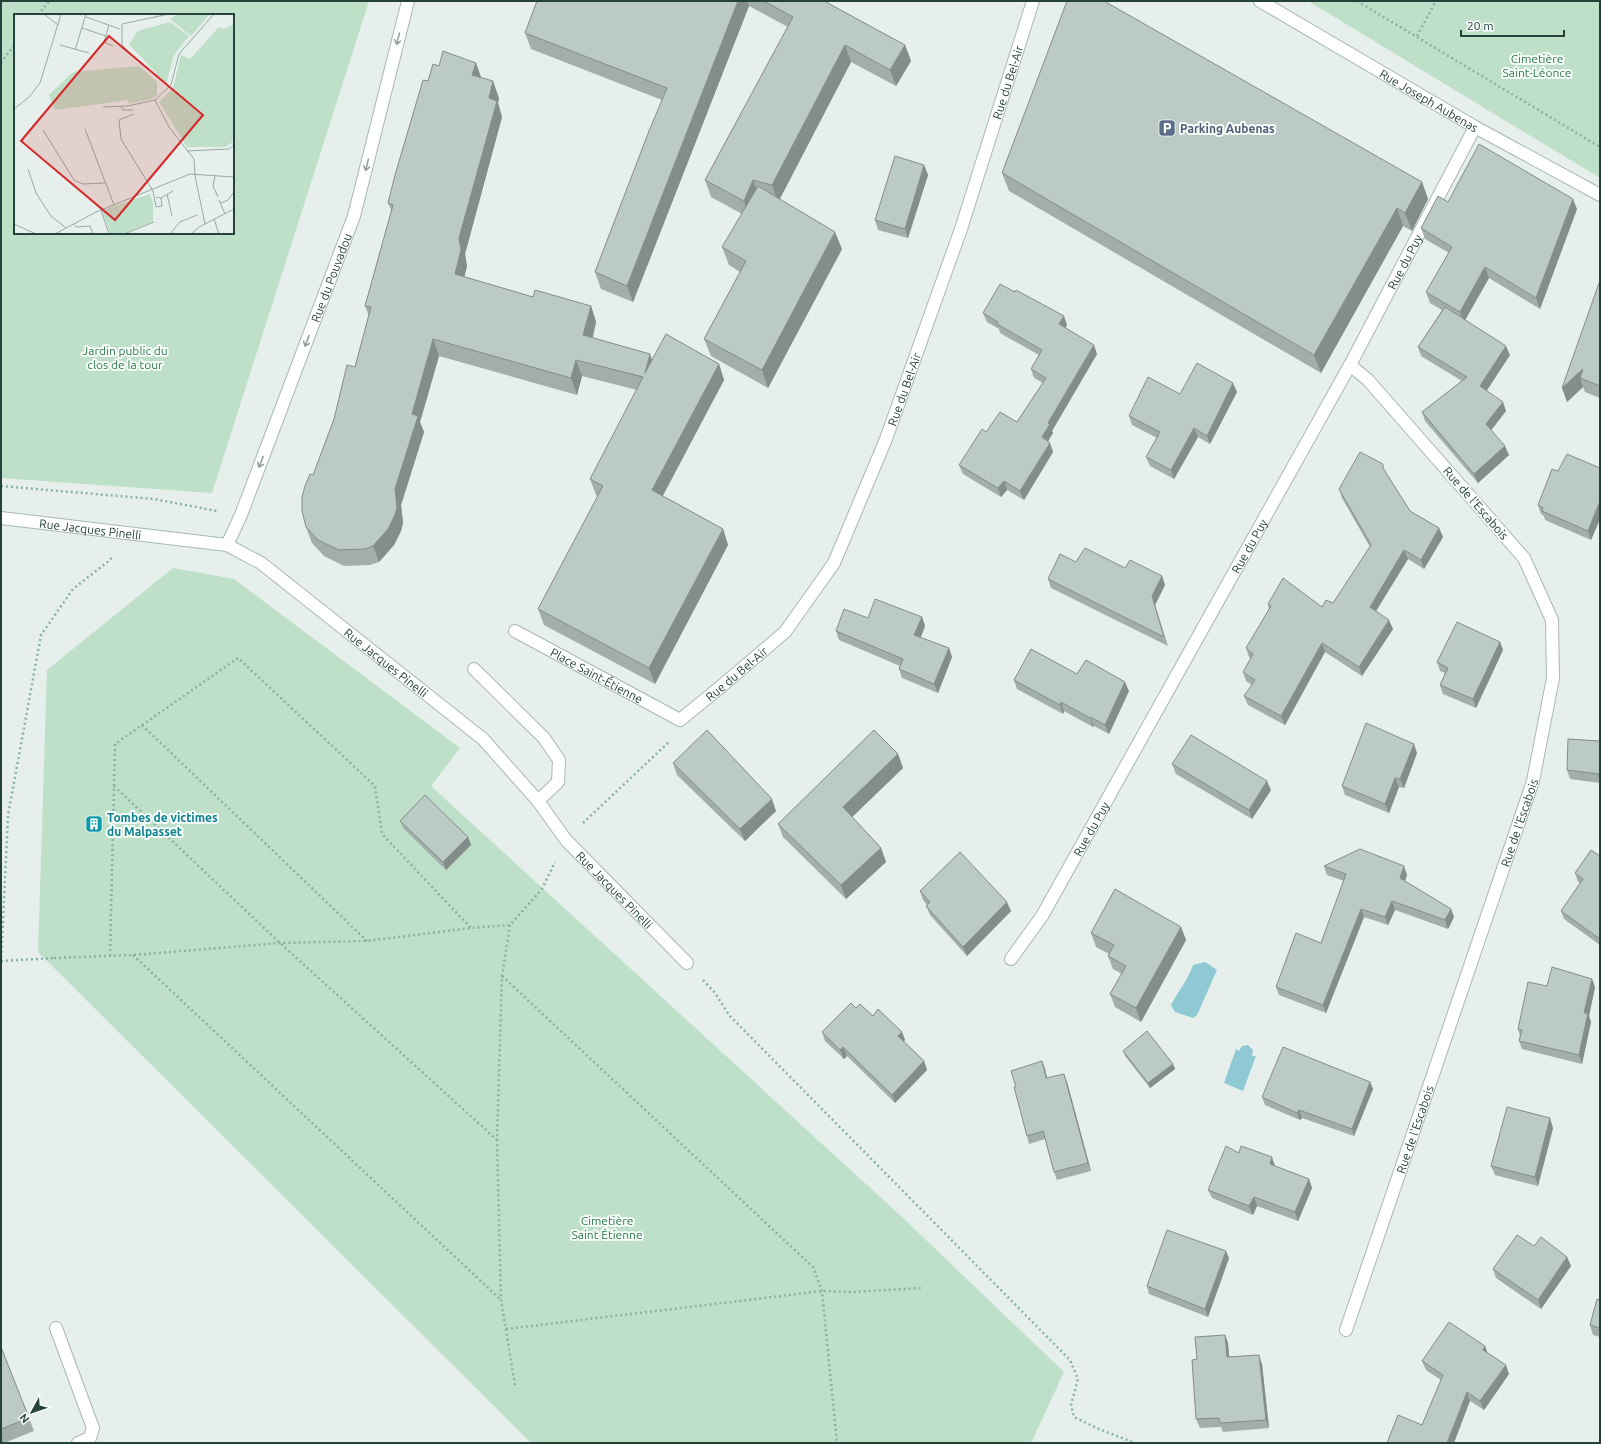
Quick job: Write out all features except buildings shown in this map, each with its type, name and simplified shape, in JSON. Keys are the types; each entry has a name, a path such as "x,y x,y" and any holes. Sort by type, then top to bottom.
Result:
{"street":[{"name":"Rue du Pouvadou","path":"227,545 241,515 354,216 408,1"},
{"name":"Rue du Bel-Air","path":"680,720 785,632 834,563 886,439 961,229 1033,1"},
{"name":"Rue Joseph Aubenas","path":"1260,1 1475,127 1600,196"},
{"name":"Rue du Puy","path":"1011,959 1046,909 1350,365 1475,127"},
{"name":"Rue de l'Escabois","path":"1346,1330 1533,781 1554,678 1552,620 1524,558 1368,380 1350,365"},
{"name":"Rue Jacques Pinelli","path":"1,518 227,545 261,563 482,739 538,801 566,840 687,963"},
{"name":"Place Saint-Étienne","path":"515,630 680,720"},
{"path":"474,669 544,738 559,760 558,782 538,801"},
{"path":"56,1328 94,1428 90,1438 78,1443"}],"path":[{"path":"39,14 49,1"},
{"path":"1357,1 1600,147"},
{"path":"1416,36 1436,1"},
{"path":"1,63 14,45"},
{"path":"1,486 154,499 241,515"},
{"path":"124,532 110,560 73,589 41,635 8,815 1,962 133,955 280,943 367,941 471,928 510,925"},
{"path":"110,956 115,744 238,658 375,786 382,834 471,928"},
{"path":"142,725 367,941"},
{"path":"595,811 650,760"},
{"path":"114,786 280,943 497,1140"},
{"path":"516,1385 502,1300 497,1140 502,976 510,925 542,889 566,840"},
{"path":"133,955 502,1300"},
{"path":"687,963 715,993 729,1015 1070,1360 1078,1379 1071,1406 1074,1417 1099,1429 1135,1443"},
{"path":"502,976 813,1267 822,1291 837,1443"},
{"path":"506,1329 822,1291 852,1292 921,1288"}],"green space":[{"name":"Jardin public du clos de la tour","path":"1,1 369,1 212,493 1,478"},
{"name":"Cimetière Saint-Léonce","path":"1308,1 1600,1 1600,178"},
{"name":"Cimetière Saint Étienne","path":"173,568 234,579 460,748 431,786 902,1217 1064,1372 1031,1443 531,1443 38,952 47,670"}],"water":[{"path":"1205,962 1217,970 1197,1015 1193,1018 1175,1012 1171,1005 1193,965"},
{"path":"1248,1045 1253,1050 1252,1056 1256,1056 1243,1091 1224,1083 1236,1049 1239,1051 1242,1046"}],"place":[{"name":"Parking Aubenas","path":"1167,128"},
{"name":"Tombes de victimes du Malpasset","path":"94,824"}]}
